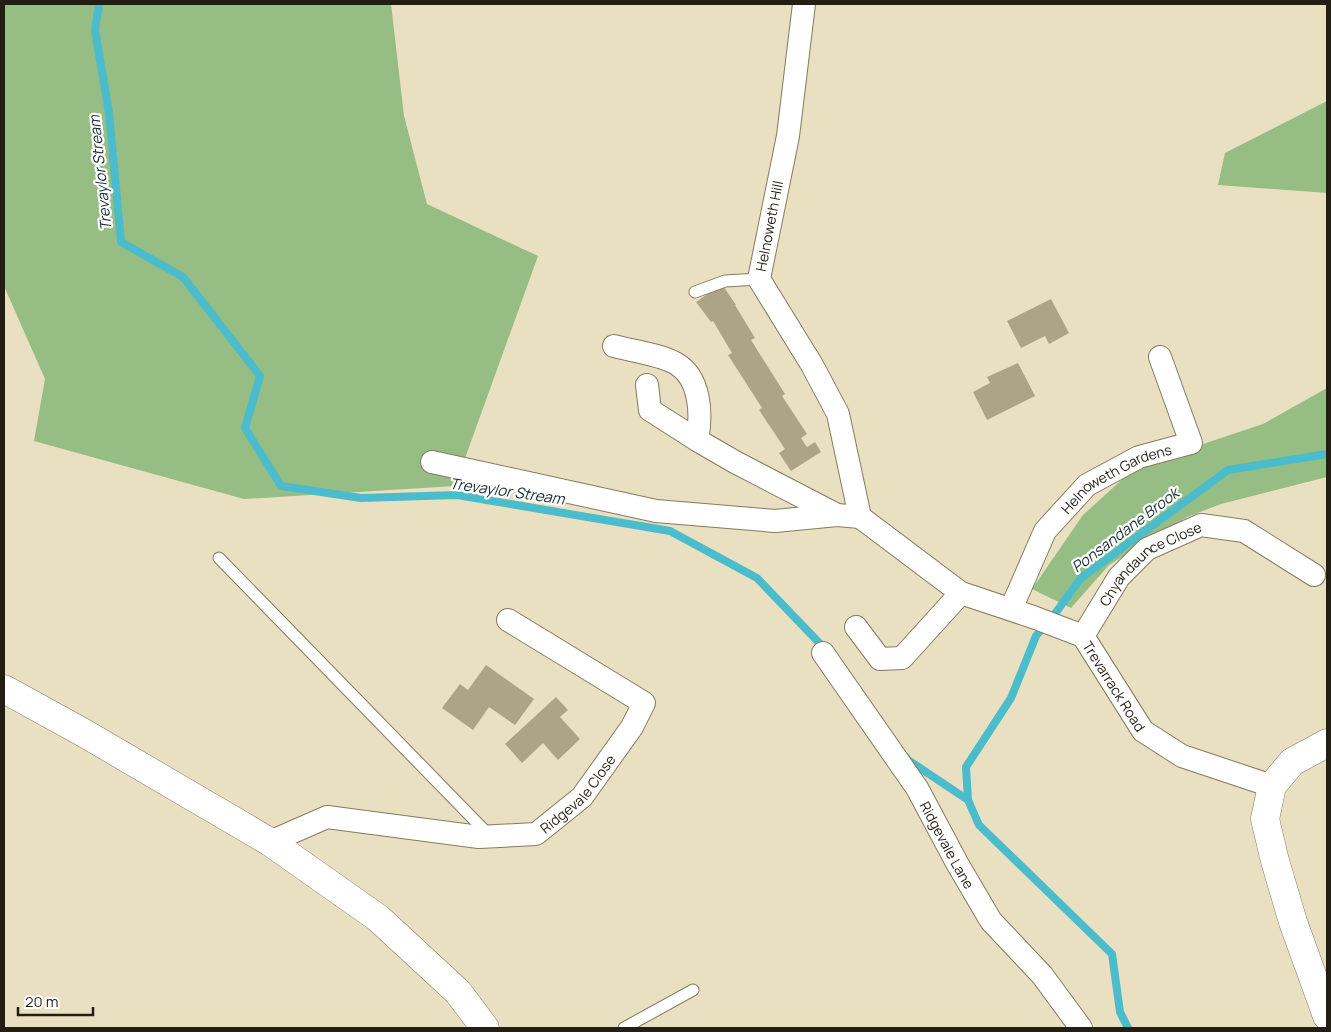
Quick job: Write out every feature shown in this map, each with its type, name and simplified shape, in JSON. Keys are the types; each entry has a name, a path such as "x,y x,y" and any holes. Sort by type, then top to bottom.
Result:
{"street":[{"name":"Helnoweth Hill","path":"804,4 788,136 759,279 812,365 838,414 860,517"},
{"path":"614,346 675,363 690,377 699,405 700,423 697,440"},
{"name":"Helnoweth Gardens","path":"1011,609 1045,531 1087,485 1139,457 1191,443 1160,357"},
{"path":"647,385 650,410 736,462 837,515"},
{"path":"432,462 656,511 775,521 837,515 860,517"},
{"name":"Trevarrack Road","path":"860,517 961,593 1078,633 1143,731 1182,756 1272,786"},
{"name":"Chyandaunce Close","path":"1078,633 1119,577 1147,549 1201,525 1244,531 1314,575"},
{"path":"856,627 880,659 902,658 961,593"},
{"name":"Ridgevale Close","path":"270,842 327,817 480,837 536,834 582,797 632,727 644,703 508,620"},
{"name":"Ridgevale Lane","path":"823,653 917,788 957,863 991,920 1042,975 1081,1028"},
{"path":"4,689 84,733 270,842 378,918 458,992 485,1028"},
{"path":"1327,743 1292,762 1272,786 1265,820 1293,922 1327,1016"}],"lane":[{"path":"696,292 725,281 759,279"},
{"path":"219,558 491,836"},
{"path":"624,1028 693,990"}],"green space":[{"path":"4,4 391,4 404,116 427,204 538,256 455,486 244,499 34,441 45,379 4,286"},
{"path":"1327,101 1327,193 1218,185 1225,153"},
{"path":"1327,388 1327,477 1221,504 1187,517 1109,565 1071,608 1032,589 1083,515 1137,466 1263,424"}],"building":[{"path":"722,284 755,338 751,340 785,394 782,396 807,434 801,438 807,447 815,442 821,452 791,471 779,453 785,449 759,410 762,408 728,355 732,353 713,321 711,322 696,302"},
{"path":"1051,299 1069,333 1049,344 1045,336 1021,348 1007,321"},
{"path":"1018,363 1035,396 987,420 973,392 990,383 987,377"},
{"path":"486,665 534,699 515,725 489,707 473,730 442,708 460,684 468,690"},
{"path":"556,697 568,710 560,717 580,739 558,760 543,743 522,763 505,744"}],"waterway":[{"name":"Trevaylor Stream","path":"99,4 95,30 109,113 121,242 183,277 260,376 245,428 281,486 361,498 457,495 670,531 757,578 826,650"},
{"name":"Ponsandane Brook","path":"1128,1028 1120,1012 1112,954 979,825 968,800 966,767 1011,698 1036,636 1081,578 1228,470 1327,454"},
{"name":"Trevaylor Stream","path":"906,757 968,800"}]}
